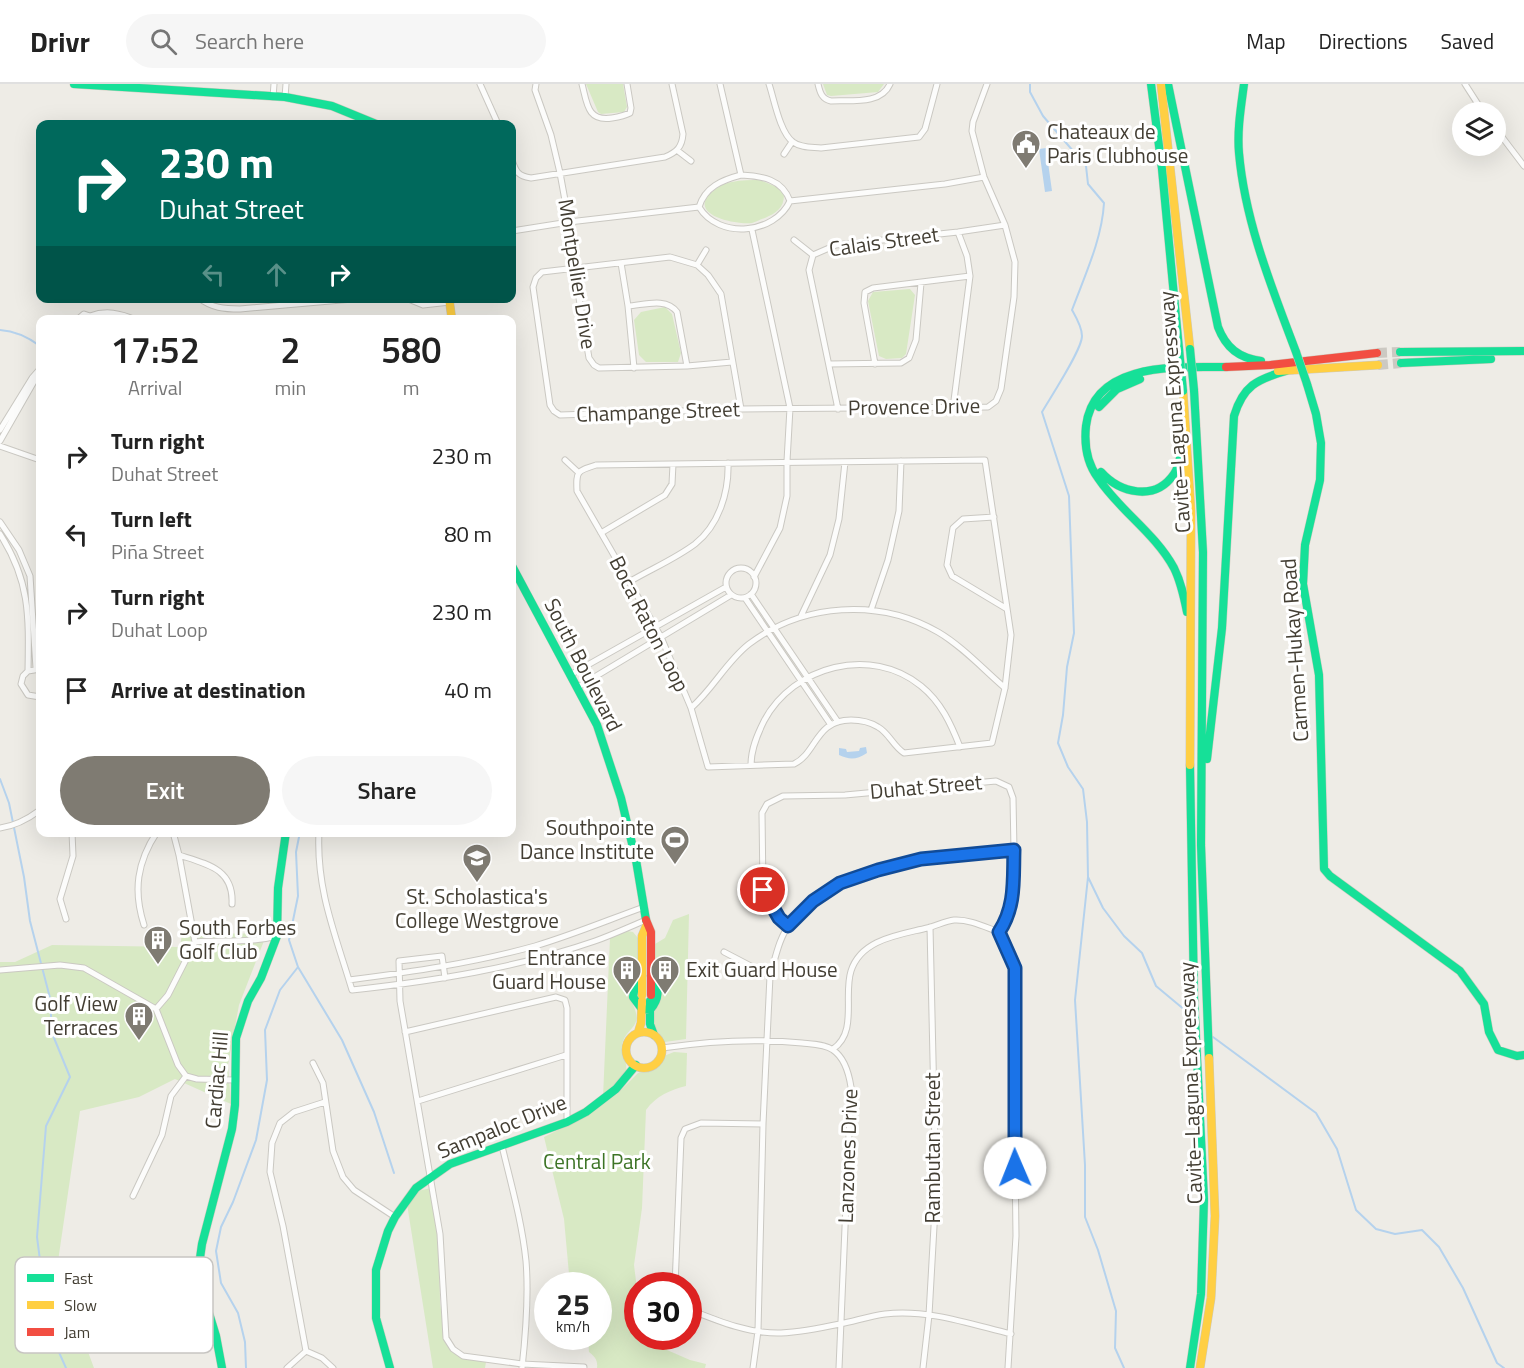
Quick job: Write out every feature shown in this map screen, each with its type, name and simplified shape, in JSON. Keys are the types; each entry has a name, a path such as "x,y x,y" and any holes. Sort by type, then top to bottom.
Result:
{"main road":[{"path":"74,84 175,87 285,97 336,105 369,120"},
{"name":"Cavite–Laguna Expressway","path":"1151,84 1162,169 1183,391 1191,511 1192,657 1189,796 1194,997 1204,1199 1200,1310 1190,1368"},
{"name":"Cavite–Laguna Expressway","path":"1161,84 1194,390 1203,552 1202,891 1215,1241 1211,1298 1200,1368"},
{"path":"1168,84 1221,336 1233,351 1246,359 1289,367"},
{"name":"Carmen-Hukay Road","path":"1244,84 1239,151 1248,204 1262,259 1317,414 1321,443 1320,480 1305,545 1303,584 1319,675 1324,869 1330,876 1460,972 1484,1004 1489,1032 1498,1050 1517,1056 1524,1055"},
{"path":"1400,352 1524,351"},
{"path":"1183,391 1181,455 1173,474 1164,484 1149,491 1129,492 1112,484 1098,468 1094,459 1091,448 1091,427 1099,407 1121,386 1132,381 1154,377 1289,367 1377,353"},
{"path":"1401,363 1524,358"},
{"path":"1192,657 1186,603 1179,577 1164,550 1100,482 1092,470 1084,442 1088,414 1098,397 1119,379 1134,373 1160,370 1378,365"},
{"path":"1201,797 1222,628 1234,416 1238,400 1250,385 1289,367"},
{"name":"South Boulevard","path":"516,574 597,725 618,789 636,860 646,922 651,932 651,970 638,1034"},
{"name":"Cardiac Hill","path":"200,1257 232,1129 235,1105 236,1038 240,1021 277,936 278,888 285,837"},
{"name":"South Boulevard","path":"646,922 642,936 642,976 654,1035"},
{"name":"South Boulevard","path":"642,976 633,991 635,1002 658,999 659,992 651,970"},
{"path":"643,1032 654,1035 658,1038 662,1048 660,1058 652,1066 636,1065 628,1057 629,1041 643,1032"},
{"name":"Sampaloc Drive","path":"390,1368 376,1318 375,1286 381,1250 395,1218 416,1188 450,1164 567,1122 586,1112 616,1089 636,1065"},
{"name":"Cardiac Hill","path":"213,1326 222,1368"}],"street":[{"path":"273,96 274,84"},
{"path":"285,97 286,84"},
{"path":"480,84 496,120"},
{"name":"Montpellier Drive","path":"536,84 535,90 551,135 561,173 589,358 599,368 687,366 732,362"},
{"path":"582,84 590,110 595,117 602,120 630,113 632,108 627,84"},
{"path":"516,172 522,177 531,178 665,157 678,151 683,134 672,84"},
{"path":"720,84 741,175"},
{"path":"769,84 783,129 792,142 806,147 822,148 919,137 925,129 936,84"},
{"path":"818,84 820,94 825,100 831,101 875,98 883,94 890,84"},
{"name":"Provence Drive","path":"790,408 988,407 996,400 1001,389 1014,297 1015,262 1005,225 984,177 972,131 987,84"},
{"path":"1465,84 1477,102"},
{"path":"784,154 792,142"},
{"path":"1506,142 1524,166"},
{"path":"678,151 691,161"},
{"path":"741,175 765,177 780,184 788,194 790,201 786,210 779,217 752,230 731,228 720,224 703,214 699,207 702,198 716,183 741,175"},
{"path":"790,201 945,184 984,177"},
{"path":"516,230 699,207"},
{"name":"Calais Street","path":"838,409 809,270 813,255 836,245 1005,225"},
{"path":"752,230 790,408 786,461 787,496 780,528 754,577"},
{"path":"953,408 970,276 967,256 958,232"},
{"path":"794,240 813,255"},
{"path":"697,265 706,250"},
{"path":"574,268 670,257 697,265 708,275 721,294 741,409"},
{"path":"621,263 634,368"},
{"name":"Champange Street","path":"574,268 542,272 536,278 533,287 550,405 560,415 790,408"},
{"path":"874,364 864,303 866,292 873,288 970,276"},
{"path":"829,363 901,363 909,358 916,340 921,283"},
{"path":"205,303 222,309 240,309 308,303"},
{"path":"418,303 423,305 433,303"},
{"path":"628,306 664,303 673,307 677,312 687,366"},
{"path":"97,315 102,312 121,315"},
{"path":"0,430 36,374"},
{"path":"0,441 36,377"},
{"path":"0,446 36,459"},
{"path":"565,460 579,473"},
{"name":"Boca Raton Loop","path":"985,460 1011,635 1005,688 992,743 904,753 898,749 889,735 877,726 863,721 838,722 820,733 804,759 794,764 708,766 692,708 661,638 577,491 576,476 581,470 596,465 786,461 985,460"},
{"path":"871,610 888,560 898,511 901,461"},
{"path":"801,616 830,555 839,519 845,462"},
{"path":"629,582 696,543 708,530 724,503 729,476 728,463"},
{"path":"601,533 665,495 672,483 673,464"},
{"path":"994,517 963,519 953,528 947,566 952,576 1007,609"},
{"path":"1,528 19,550 30,576 28,671"},
{"path":"738,569 748,570 754,577 756,586 748,596 735,597 726,587 727,577 738,569"},
{"path":"570,675 726,587"},
{"path":"28,591 36,589"},
{"path":"28,591 36,653"},
{"path":"578,687 731,595"},
{"path":"748,596 838,722"},
{"path":"692,708 717,677 748,645 771,629 815,612 848,609 871,610 902,616 939,633 1005,688"},
{"path":"771,629 801,681 831,725"},
{"path":"751,765 757,734 770,709 790,688 807,677 841,665 867,664 896,671 921,686 945,711 960,747"},
{"path":"36,669 28,671 23,676 23,689 28,696 36,697"},
{"name":"Duhat Street","path":"788,926 779,918 763,890 762,813 767,804 783,796 845,795 996,781 1008,787 1013,798 1012,905 999,932"},
{"path":"0,828 10,827 36,813"},
{"path":"66,919 60,899 73,856 72,837"},
{"path":"144,925 137,904 137,885 146,852 154,837"},
{"path":"156,1009 171,990 195,942 174,837"},
{"path":"319,837 320,881 339,954 352,990 445,978 540,958 646,922"},
{"path":"753,1368 758,1332 763,1124 769,1039 770,976 788,926 813,901 840,883 878,870 921,859 1014,850"},
{"path":"179,855 203,862 225,875 231,885 232,904"},
{"path":"349,980 443,966 537,945 644,907"},
{"path":"662,1048 721,1040 769,1039 820,1045 833,1049 841,1043 848,1022 850,972 858,957 872,944 954,920 975,923 999,932 1015,968 1016,995 1014,1079 1016,1236 1008,1368"},
{"name":"Rambutan Street","path":"923,1368 929,1315 936,1191 930,927"},
{"path":"195,942 247,941 277,936"},
{"path":"724,952 770,976"},
{"path":"445,978 442,956 399,961 398,974 405,1032 440,1234 446,1338 453,1349 463,1356 522,1366 584,1367"},
{"path":"0,970 70,965 84,968 156,1009 178,1065 186,1076 197,1079 234,1080"},
{"path":"405,1032 556,996 565,1000 567,1008 567,1122"},
{"name":"Lanzones Drive","path":"833,1049 849,1073 851,1087 839,1368"},
{"path":"418,1101 566,1054"},
{"path":"314,1063 322,1083 333,1150 343,1178 354,1190 395,1218"},
{"path":"133,1196 162,1135 171,1096 186,1076"},
{"path":"306,1351 283,1226 270,1172 272,1143 280,1123 294,1112 325,1102"},
{"path":"676,1272 681,1138 685,1129 701,1123 763,1124"},
{"path":"502,1146 520,1222 526,1262 527,1316 522,1366"},
{"path":"702,1315 726,1324 758,1332 781,1333 842,1324 885,1314 929,1315 955,1319 1011,1334"},
{"path":"287,1368 306,1351"},
{"path":"306,1351 322,1358 333,1368"}],"green space":[{"path":"586,84 623,84 627,107 624,112 601,114 598,112"},
{"path":"823,84 884,84 878,92 831,96 827,95"},
{"path":"760,180 779,188 784,195 781,207 769,216 752,223 735,222 716,217 705,207 706,200 712,192 721,186 739,181"},
{"path":"910,289 915,295 906,354 902,358 886,359 879,356 868,301 873,292"},
{"path":"665,307 672,314 681,353 678,362 646,362 639,355 634,320 641,312"},
{"path":"689,914 686,1039 665,1042 654,1031 653,1024 653,1013 661,999 661,986 654,969 655,944 665,938 673,920"},
{"path":"627,931 633,932 638,938 638,976 630,999 635,1009 636,1021 622,1045 626,1064 625,1074 619,1083 603,1097 610,938"},
{"name":"South Forbes Golf Club","path":"267,933 239,1005 228,1065 231,1104 175,1079 139,1097 80,1111 59,1257 15,1257 15,1353 88,1353 94,1368 0,1368 0,962 15,962 52,945 180,947 182,934"},
{"name":"Central Park","path":"674,1052 687,1053 686,1086 664,1094 646,1110 642,1208 635,1272 624,1272 624,1350 667,1350 706,1364 705,1368 597,1368 596,1359 589,1350 612,1350 612,1272 569,1272 564,1219 544,1137 588,1115 618,1093 638,1073 650,1070 661,1062 664,1056"},
{"path":"431,1188 439,1234 440,1302 445,1340 452,1350 486,1362 485,1368 433,1368 407,1204 418,1191"}],"water":[{"path":"1046,148 1052,191 1045,192 1039,149"},
{"path":"866,747 867,753 856,758 839,755 839,748 846,749 847,752 859,751 860,748"}],"waterway":[{"path":"1030,84 1030,92 1043,116 1086,166 1088,184 1104,203 1100,230 1072,310 1081,329 1081,343 1042,412 1069,496 1074,633 1067,667 1058,743 1068,767 1083,789 1087,822 1088,877 1075,1000 1085,1165 1085,1217 1098,1250 1116,1311 1115,1348 1124,1368"},
{"path":"0,330 21,335 36,343"},
{"path":"0,779 9,803 24,877 30,921 50,998 52,1033 70,1077 46,1126 37,1237 40,1257"},
{"path":"299,837 296,852 298,896 289,940 298,967 342,1040 374,1112 394,1173"},
{"path":"1088,877 1103,908 1124,936 1142,953 1156,986 1192,1016"},
{"path":"246,1368 245,1342 238,1313 221,1283 216,1251 221,1227 233,1202 256,1140 267,1080 265,1030 280,990 298,967"},
{"path":"1213,1037 1316,1113 1337,1149 1356,1210 1376,1229 1395,1234 1422,1230 1439,1247 1463,1288 1497,1363 1504,1368"},
{"path":"59,1353 66,1368"}],"tunnel":[{"path":"1377,353 1400,352"},
{"path":"1378,365 1401,363"}],"traffic: fast":[{"path":"74,84 285,97 332,106 366,120"},
{"path":"1151,84 1162,169 1179,349"},
{"path":"1168,84 1218,327 1225,341 1234,351 1261,361"},
{"path":"1244,84 1239,144 1242,179 1253,229 1296,352"},
{"path":"1179,349 1183,391"},
{"path":"1190,349 1194,390"},
{"path":"1400,352 1524,351"},
{"path":"1296,352 1307,384"},
{"path":"1401,363 1491,359"},
{"path":"1187,612 1179,579 1166,555 1116,501 1094,472 1087,454 1086,426 1092,405 1104,389 1121,379 1141,372 1163,369 1226,367"},
{"path":"1207,759 1222,628 1234,416 1242,397 1252,385 1286,371"},
{"path":"1099,407 1117,389 1140,379"},
{"path":"1307,384 1316,414 1321,443 1320,480 1305,545 1303,584 1319,675 1324,869 1330,876 1460,971 1484,1004 1489,1032 1498,1050 1517,1056 1524,1055"},
{"path":"1194,390 1203,552 1201,845 1209,1058"},
{"path":"1101,472 1127,489 1148,491 1157,488 1166,483 1174,474 1180,459 1182,442"},
{"path":"516,573 597,725 621,798 636,860 646,920"},
{"path":"1190,765 1194,997 1204,1199 1201,1294 1190,1368"},
{"path":"200,1257 232,1129 235,1105 236,1038 248,1001 261,978 277,936 278,888 285,837"},
{"path":"642,976 635,986 633,997 642,1009 650,1010 658,994 653,976"},
{"path":"650,1001 650,1024 654,1035"},
{"path":"390,1368 376,1318 376,1270 388,1231 416,1188 450,1164 567,1122 586,1112 616,1089 636,1065"},
{"path":"213,1326 222,1368"}],"traffic: slow":[{"path":"1161,84 1190,349"},
{"path":"450,303 451,315"},
{"path":"1278,371 1378,365"},
{"path":"1183,391 1191,511 1190,765"},
{"path":"642,995 642,936 647,924"},
{"path":"638,1033 642,1001"},
{"path":"644,1032 656,1038 662,1050 656,1062 644,1068 632,1062 626,1050 632,1038 644,1032"},
{"path":"1200,1368 1211,1298 1215,1216 1209,1058"}],"traffic: jam":[{"path":"1226,367 1270,365 1377,353"},
{"path":"646,920 651,932 651,995"}],"place":[{"name":"Chateaux de Paris Clubhouse","path":"1026,170"},
{"name":"Southpointe Dance Institute","path":"675,866"},
{"name":"St. Scholastica's College Westgrove","path":"477,884"},
{"name":"South Forbes Golf Club","path":"158,966"},
{"name":"Entrance Guard House","path":"627,996"},
{"name":"Exit Guard House","path":"665,996"},
{"name":"Golf View Terraces","path":"139,1042"}],"route":[{"path":"763,890 779,918 788,926 813,901 840,883 878,870 921,859 1014,850 1012,905 999,932 1015,968 1015,1168"}]}
